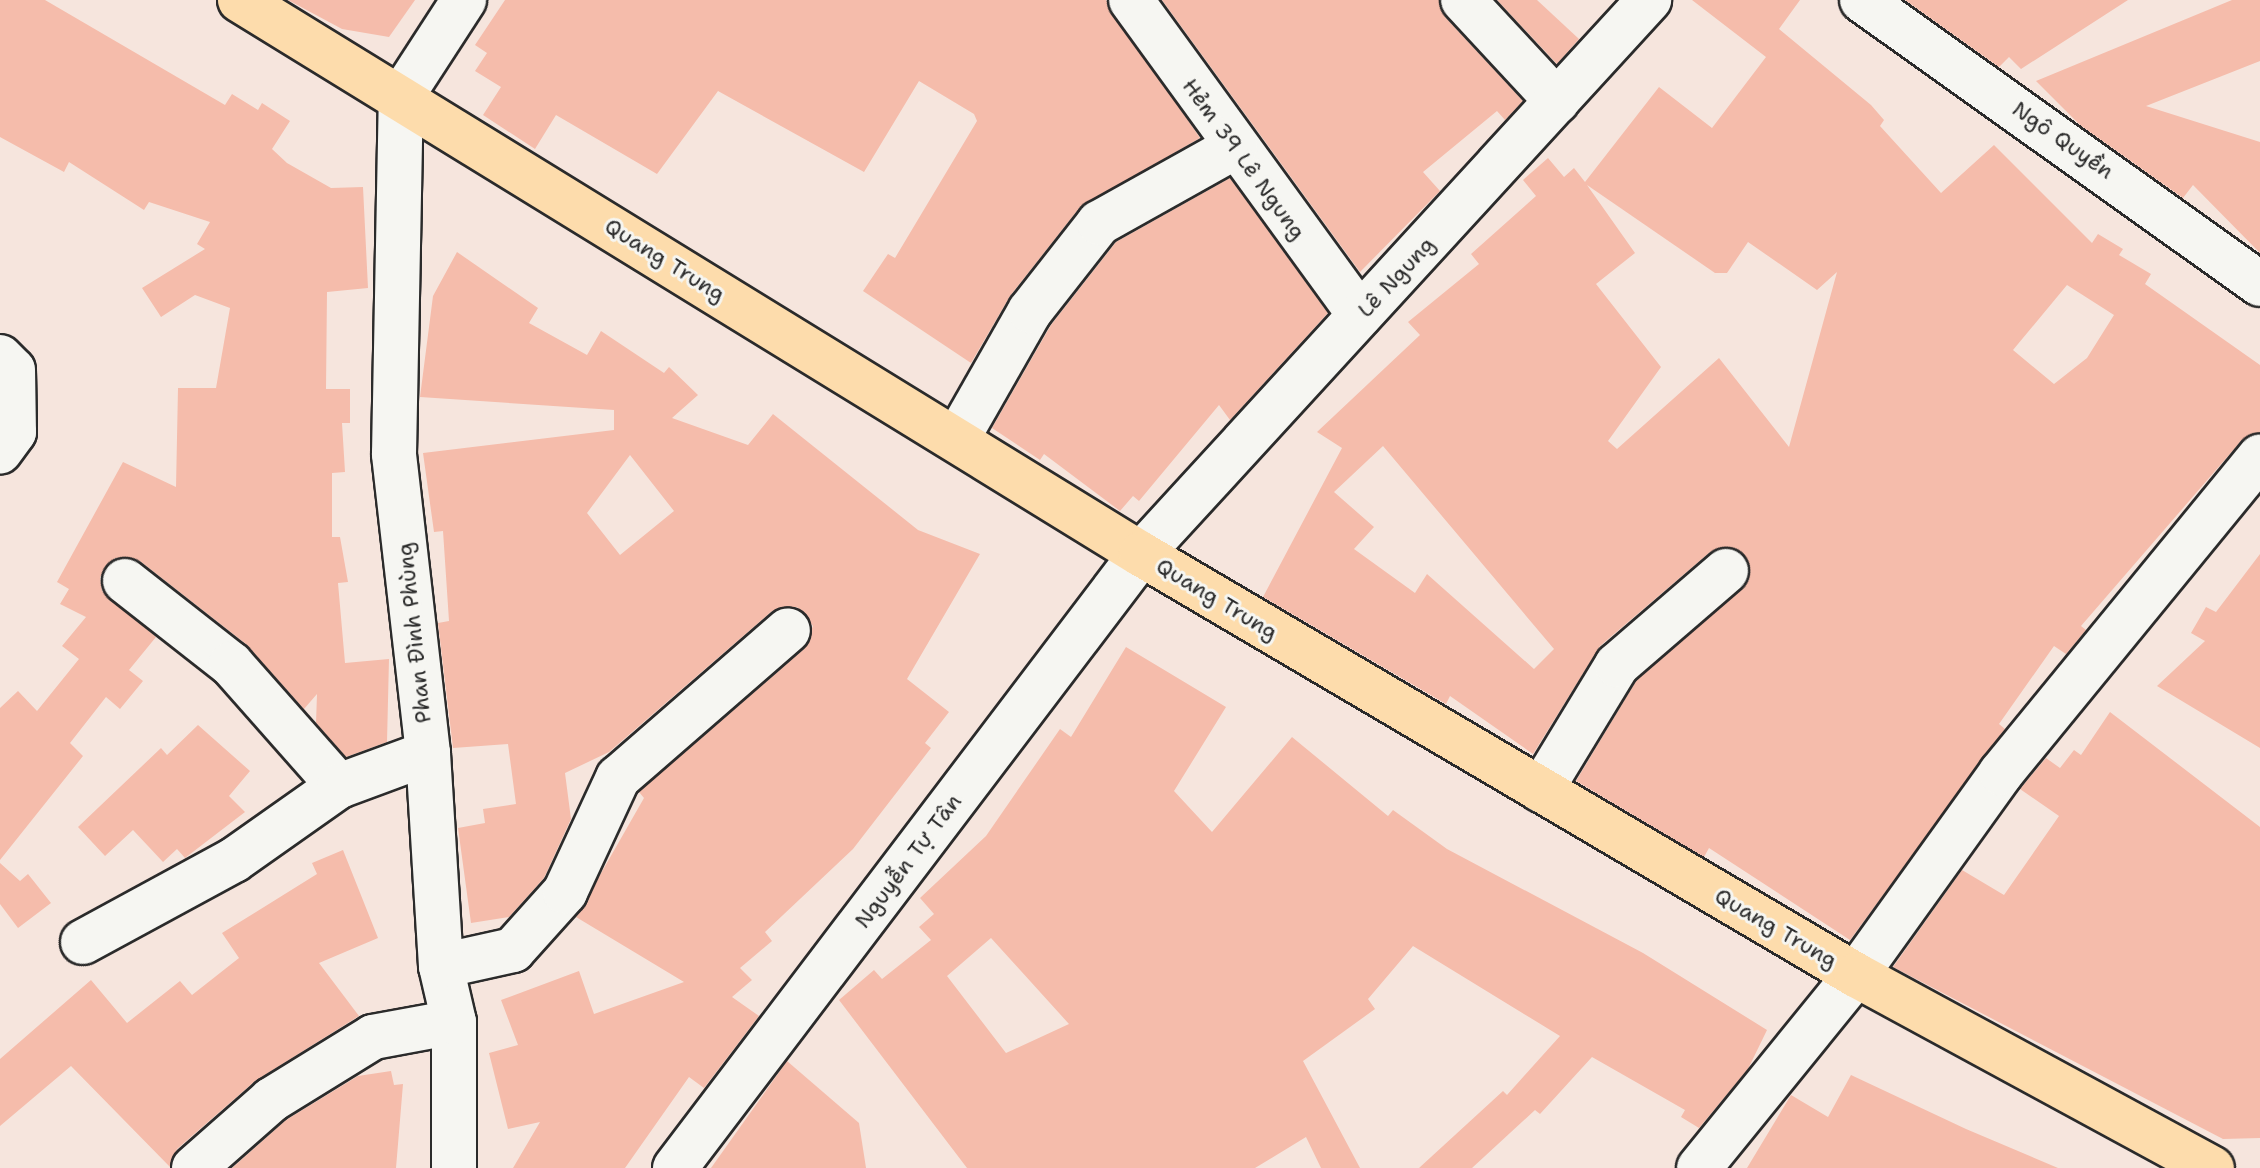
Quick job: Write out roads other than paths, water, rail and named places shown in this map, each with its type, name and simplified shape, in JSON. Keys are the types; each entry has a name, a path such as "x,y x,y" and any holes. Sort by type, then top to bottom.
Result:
{"main road":[{"name":"Quang Trung","path":"240,0 1141,554 1856,975 2212,1168"}],"street":[{"path":"401,97 464,0"},
{"name":"Hẻm 39 Lê Ngung","path":"1131,0 1360,315"},
{"path":"1463,0 1557,101"},
{"name":"Lê Ngung","path":"1141,554 1649,0"},
{"name":"Ngô Quyền","path":"1862,0 2260,284"},
{"name":"Phan Đình Phùng","path":"401,97 394,454 428,753 441,966 454,1022 454,1168"},
{"path":"957,439 1030,311 1099,223 1235,147"},
{"path":"0,357 13,370 14,432 0,451"},
{"path":"1699,1168 1856,975 2001,773 2260,457"},
{"name":"Nguyễn Tự Tân","path":"675,1168 1141,554"},
{"path":"1541,790 1617,665 1726,571"},
{"path":"125,581 231,664 339,786"},
{"path":"441,966 513,950 565,892 618,778 788,630"},
{"path":"83,942 234,860 339,786 428,753"},
{"path":"194,1168 271,1100 373,1037 454,1022"}]}
